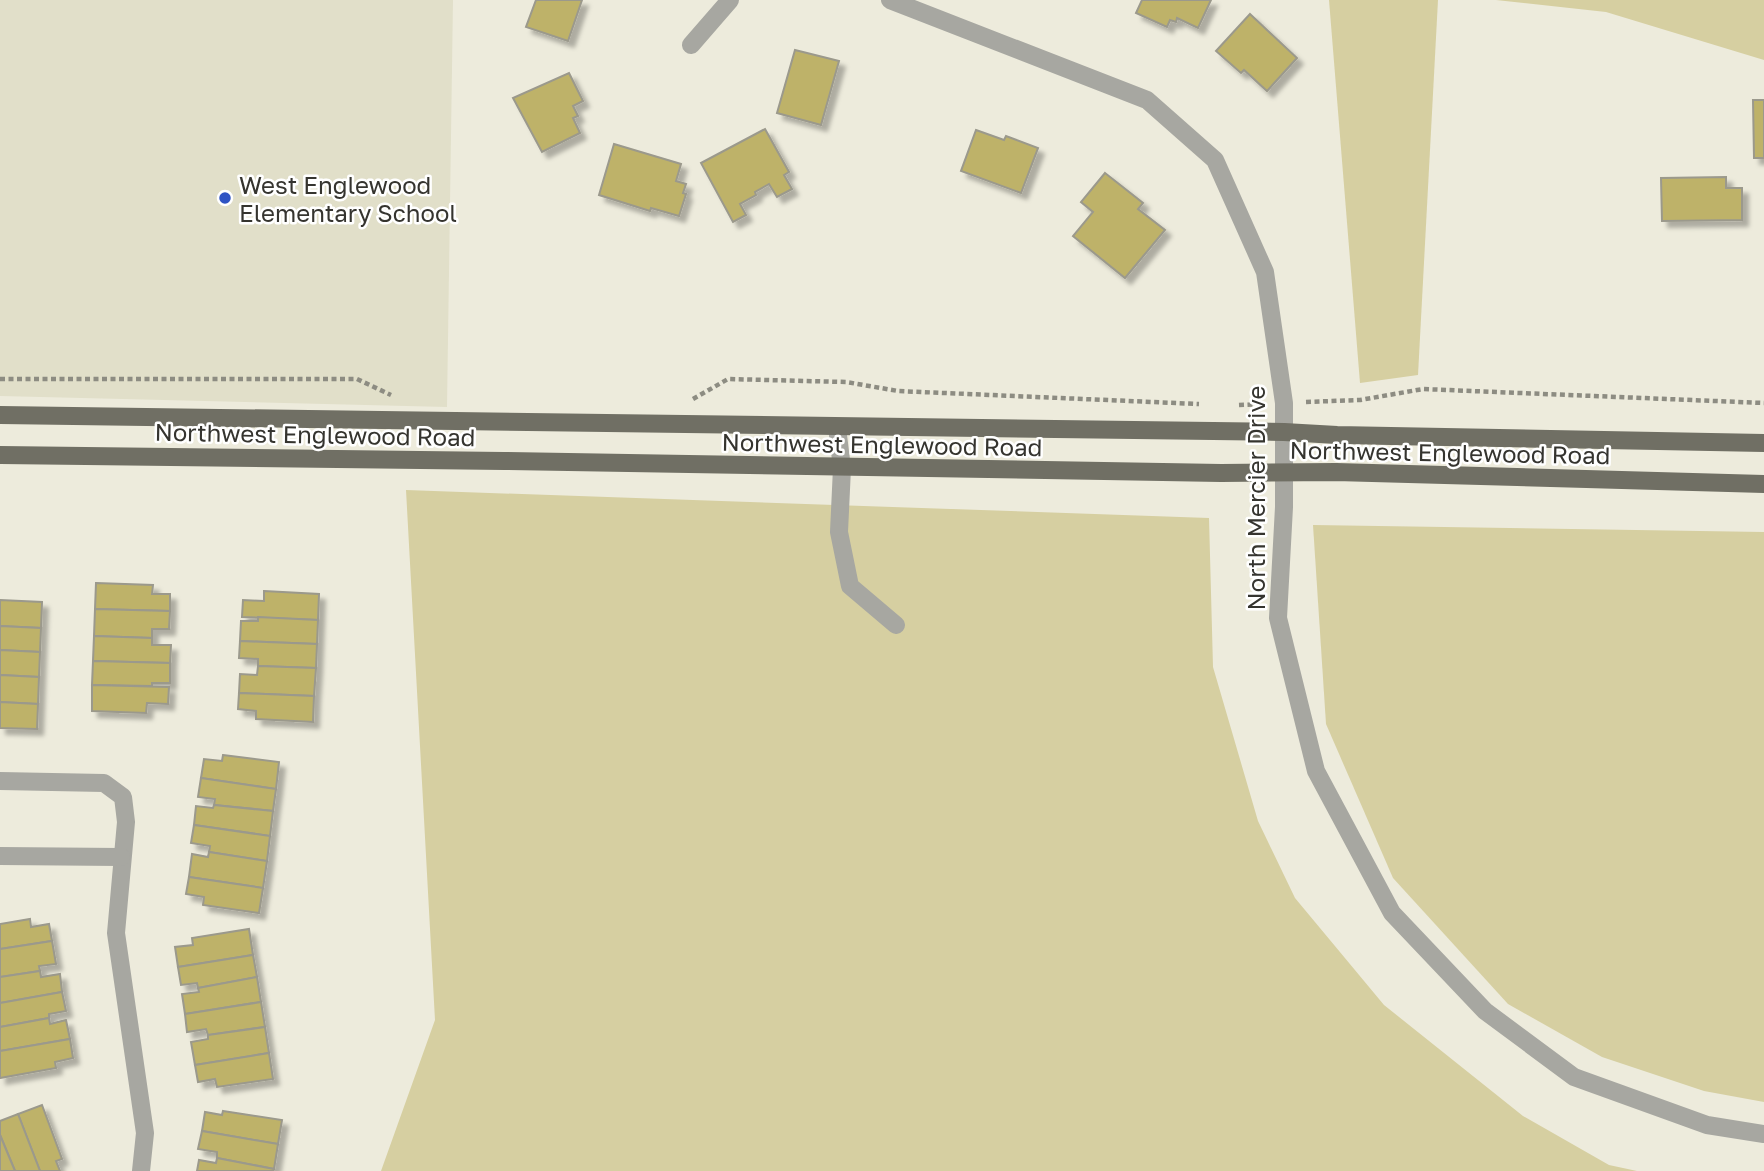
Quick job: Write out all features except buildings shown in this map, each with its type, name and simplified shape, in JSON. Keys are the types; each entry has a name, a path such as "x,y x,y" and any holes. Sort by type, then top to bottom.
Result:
{"main road":[{"name":"Northwest Englewood Road","path":"0,415 1284,432 1764,443"},
{"name":"Northwest Englewood Road","path":"0,455 1221,474 1283,472 1764,484"}],"street":[{"path":"691,45 730,0"},
{"name":"North Mercier Drive","path":"890,0 1147,100 1214,160 1265,272 1284,402 1284,507 1278,618 1316,771 1392,913 1485,1011 1574,1077 1707,1125 1764,1134"},
{"path":"837,427 842,468 839,532 850,586 896,625"},
{"path":"0,781 104,783 123,797 125,822 117,933 145,1133 141,1171"},
{"path":"0,856 121,857"}],"path":[{"path":"0,379 356,379 393,396"},
{"path":"689,402 728,379 846,382 898,391 1212,405"},
{"path":"1323,402 1360,400 1423,389 1764,402"}],"shaded area":[{"name":"West Englewood Elementary School","path":"0,0 453,0 447,407 0,396"},
{"path":"1329,0 1438,0 1418,375 1360,383"},
{"path":"1496,0 1764,0 1764,60 1606,12"},
{"path":"406,490 1209,518 1213,667 1258,821 1295,898 1384,1005 1523,1116 1609,1165 1637,1171 381,1171 435,1020"},
{"path":"1313,525 1764,532 1764,1102 1704,1091 1602,1057 1508,1004 1393,878 1326,724"}],"place":[{"name":"West Englewood Elementary School","path":"225,198"}]}
